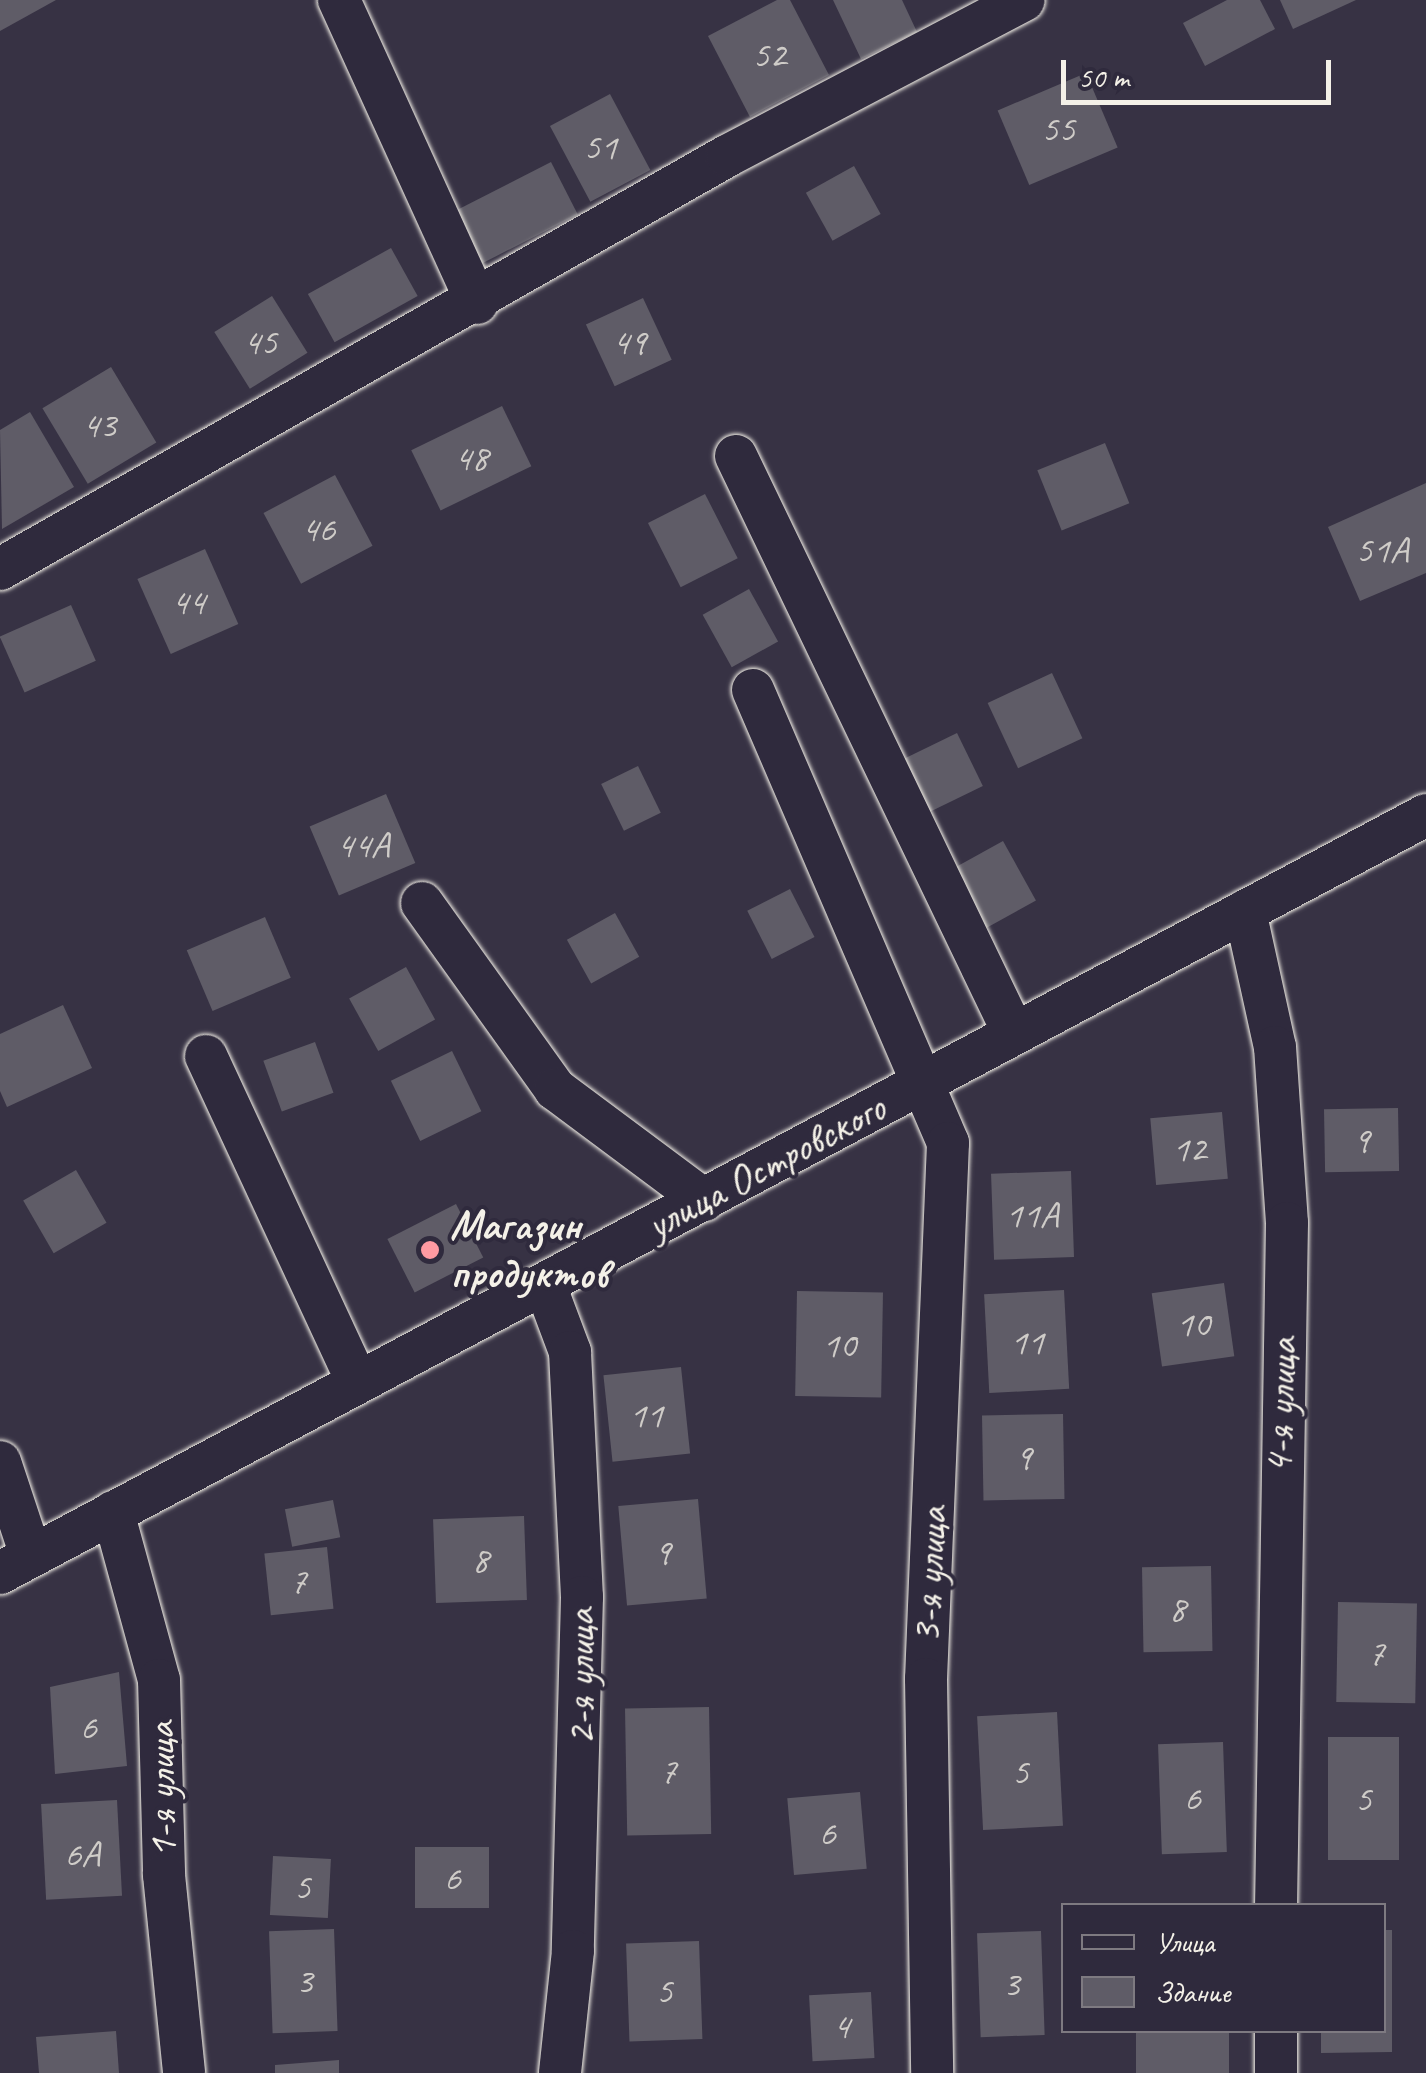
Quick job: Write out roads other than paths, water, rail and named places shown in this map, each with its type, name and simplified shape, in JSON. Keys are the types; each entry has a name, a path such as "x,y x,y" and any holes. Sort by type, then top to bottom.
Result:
{"street":[{"path":"339,0 477,302"},
{"path":"0,569 477,302 727,156 1024,0"},
{"path":"736,456 1014,1034"},
{"name":"3-я улица","path":"752,690 924,1082 948,1160 926,1679 932,2073"},
{"name":"улица Островского","path":"16,1565 1426,815"},
{"path":"422,903 555,1088 704,1200"},
{"name":"4-я улица","path":"1245,912 1275,1047 1287,1224 1276,1903"},
{"path":"206,1056 357,1381"},
{"name":"2-я улица","path":"545,1285 570,1352 582,1597 573,1952 560,2073"},
{"path":"0,1462 16,1565"},
{"name":"1-я улица","path":"114,1512 159,1680 164,1875 184,2073"},
{"path":"1276,2033 1276,2073"}],"place":[{"name":"Магазин продуктов","path":"430,1250"}]}
